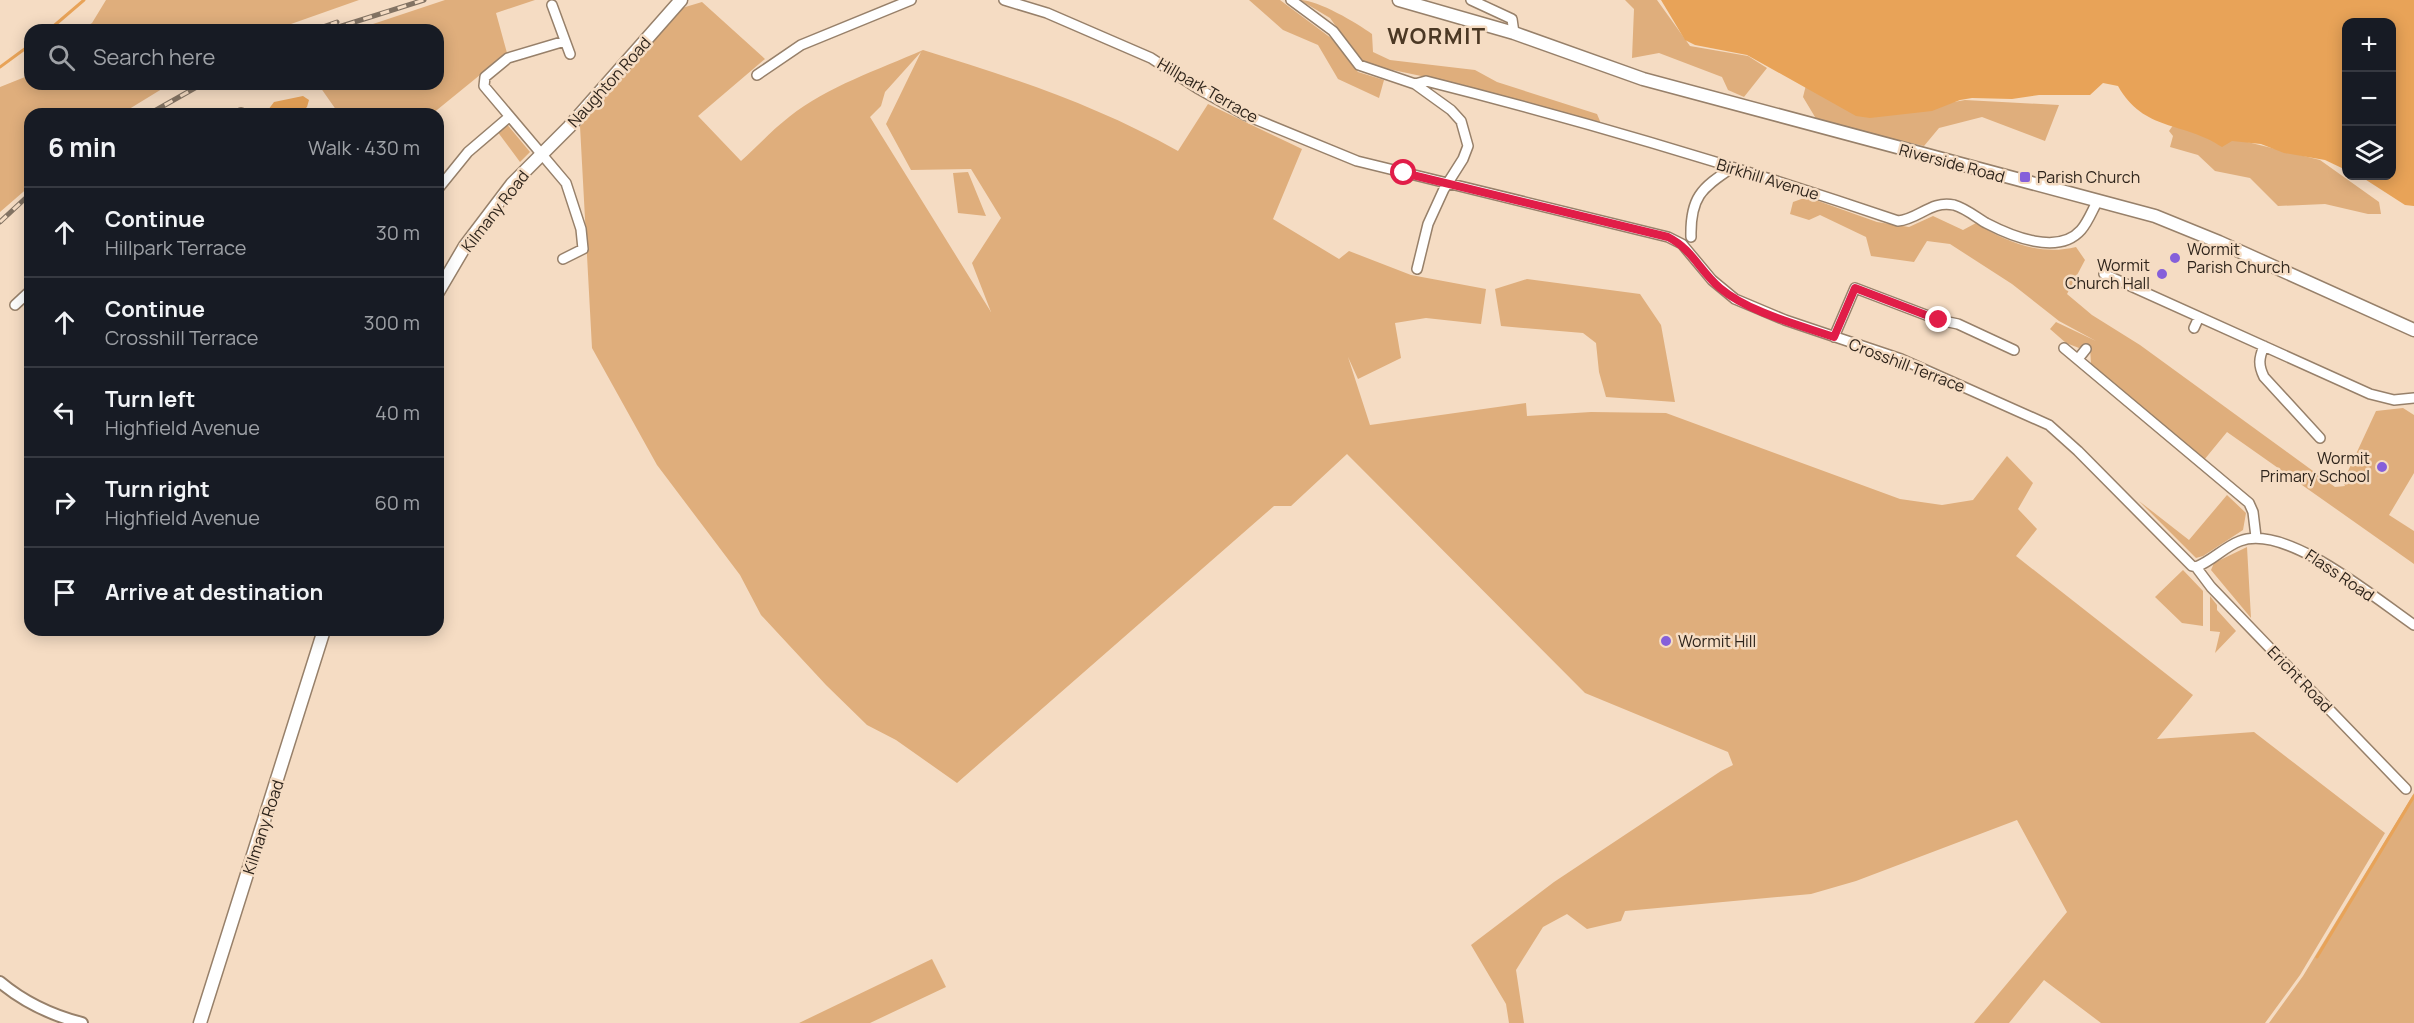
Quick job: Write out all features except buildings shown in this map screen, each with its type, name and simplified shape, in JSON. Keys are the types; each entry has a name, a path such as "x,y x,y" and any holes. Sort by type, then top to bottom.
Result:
{"main road":[{"name":"Naughton Road","path":"538,159 681,0"},
{"path":"1399,0 1514,33"},
{"name":"Riverside Road","path":"1514,33 1643,79 2155,216 2414,330"},
{"name":"Kilmany Road","path":"444,283 480,226 512,184 538,159"},
{"name":"Kilmany Road","path":"200,1023 322,636"}],"street":[{"path":"757,75 801,45 911,0"},
{"name":"Hillpark Terrace","path":"1004,0 1047,13 1151,58 1197,88 1245,115 1309,142 1357,161 1448,183"},
{"path":"1291,0 1333,30 1359,65 1415,84 1451,110 1461,121 1467,135 1468,146 1464,159 1448,183 1428,224 1417,269"},
{"path":"1471,0 1512,19 1514,33"},
{"path":"552,4 570,54"},
{"path":"563,259 583,249 581,229 566,183 538,159 484,86 485,77 508,58 565,41"},
{"name":"Birkhill Avenue","path":"1415,84 1426,81 1525,106 1898,221 1907,220 1932,205 1956,205 2002,231 2025,239 2056,243 2069,239 2081,230 2097,202"},
{"path":"444,182 468,152 509,117"},
{"path":"1690,237 1690,215 1695,200 1713,181 1732,168"},
{"name":"Crosshill Terrace","path":"1448,183 1668,237 1682,244 1712,280 1735,299 1834,337 1901,359 2049,425 2078,451 2192,566 2196,567"},
{"path":"2104,274 2370,394 2394,400 2414,398"},
{"path":"1834,337 1855,288 1939,320 1958,324 2014,350"},
{"path":"15,305 24,297"},
{"path":"2194,328 2199,317"},
{"path":"2264,346 2259,358 2259,368 2264,377 2320,438"},
{"path":"2064,348 2249,503 2253,512 2256,537 2239,541 2196,567"},
{"path":"2078,359 2086,349"},
{"name":"Flass Road","path":"2256,537 2306,551 2414,625"},
{"name":"Ericht Road","path":"2196,567 2211,587 2406,789"},
{"path":"0,982 19,999 56,1016 82,1023"}],"shaded area":[{"path":"106,0 359,0 291,24 90,24"},
{"path":"445,0 535,0 496,13 507,53 439,108 335,108 322,90 444,90 444,24 373,24"},
{"path":"1249,0 1280,0 1331,38 1358,72 1384,80 1379,98 1338,79 1318,45 1283,30"},
{"path":"1300,0 1327,8 1365,29 1372,34 1373,52 1390,60 1475,70 1497,82 1597,114 1602,126 1464,85 1369,65 1358,57 1330,18"},
{"path":"1625,0 1657,0 1690,46 1748,56 1767,68 1744,97 1728,90 1722,77 1659,53 1632,58 1634,9"},
{"path":"1661,0 2414,0 2414,206 2405,205 2366,180 2396,180 2396,18 2342,18 2342,168 2325,160 2284,153 2261,144 2232,141 2222,147 2193,133 2152,119 2128,101 2118,86 2103,83 2090,95 2039,95 2012,99 1972,98 1960,100 1932,111 1870,118 1856,116 1747,55 1695,45 1685,40"},
{"path":"702,2 765,59 698,116 741,161 783,122 820,96 923,50 1053,93 1116,120 1178,151 1208,104 1302,149 1273,219 1339,259 1349,251 1411,275 1486,289 1481,324 1426,318 1395,323 1401,358 1358,379 1348,357 1370,425 1526,403 1527,416 1591,412 1666,413 1900,499 1942,505 1973,500 2007,456 2033,483 2018,509 2037,529 2016,556 2193,695 2157,739 2254,732 2385,833 2300,975 2265,1023 2101,1023 2044,980 2009,1023 1974,1023 2067,912 2017,820 1856,881 1811,894 1625,911 1621,921 1587,929 1567,914 1543,927 1516,970 1524,1023 1509,1023 1506,1004 1471,945 1554,882 1733,765 1728,752 1585,693 1347,454 1291,506 1274,506 957,783 896,740 867,725 761,615 740,575 657,465 592,348 580,126 682,8","holes":["921,52 886,124 911,170 971,169 1001,218 972,263 991,312 870,117 881,106 885,92"]},
{"path":"24,77 24,90 160,90 131,108 24,108 24,191 0,212 0,87"},
{"path":"1806,85 1921,108 1965,100 2059,105 2045,141 1982,117 1939,128 1924,146 1818,122 1803,97"},
{"path":"303,96 309,100 306,108 270,108 274,102"},
{"path":"506,123 530,152 520,162 497,131"},
{"path":"2174,124 2320,160 2342,176 2342,180 2348,180 2379,202 2381,214 2368,214 2325,204 2278,206 2250,178 2215,171 2198,155 2170,147 2173,136 2169,131"},
{"path":"968,172 986,216 958,213 953,173"},
{"path":"1807,197 1877,222 1909,227 1933,216 1963,230 1976,223 2024,246 2049,250 2076,247 2085,260 2067,294 2092,315 2140,345 2335,487 2345,486 2343,482 2376,411 2403,408 2414,415 2414,473 2389,515 2414,531 2414,564 2227,432 2204,460 2091,364 2090,347 2085,345 2079,348 2066,343 2050,329 2056,322 2096,341 2059,321 2012,284 1950,244 1927,241 1914,262 1871,256 1866,237 1820,215 1809,220 1790,214 1793,202"},
{"path":"1527,279 1640,294 1661,325 1675,402 1606,397 1599,372 1596,343 1583,333 1501,326 1495,289"},
{"path":"2227,495 2246,513 2243,530 2203,556 2196,558 2139,501 2189,540"},
{"path":"2247,547 2251,618 2211,570 2214,563"},
{"path":"2183,570 2203,591 2203,626 2182,623 2155,597"},
{"path":"2210,596 2217,605 2217,610 2236,631 2215,653 2220,632 2210,631"},
{"path":"2414,793 2414,1023 2269,1023 2303,976"},
{"path":"932,959 946,987 870,1023 799,1023"}],"waterway":[{"path":"56,24 84,0"},
{"path":"0,67 24,49"},
{"path":"2317,957 2414,796"}],"railway":[{"path":"348,24 424,0"},
{"path":"331,24 337,22"},
{"path":"160,108 191,90"},
{"path":"0,222 24,200"}],"place":[{"name":"Parish Church","path":"2025,177"},
{"name":"Wormit Parish Church","path":"2175,258"},
{"name":"Wormit Church Hall","path":"2162,274"},
{"name":"Wormit Primary School","path":"2382,467"},
{"name":"Wormit Hill","path":"1666,641"}],"district":[{"name":"WORMIT","path":"1437,36"}],"route":[{"path":"1404,173 1668,237 1682,244 1701,263 1712,280 1735,299 1834,337 1855,288 1939,320"}]}
